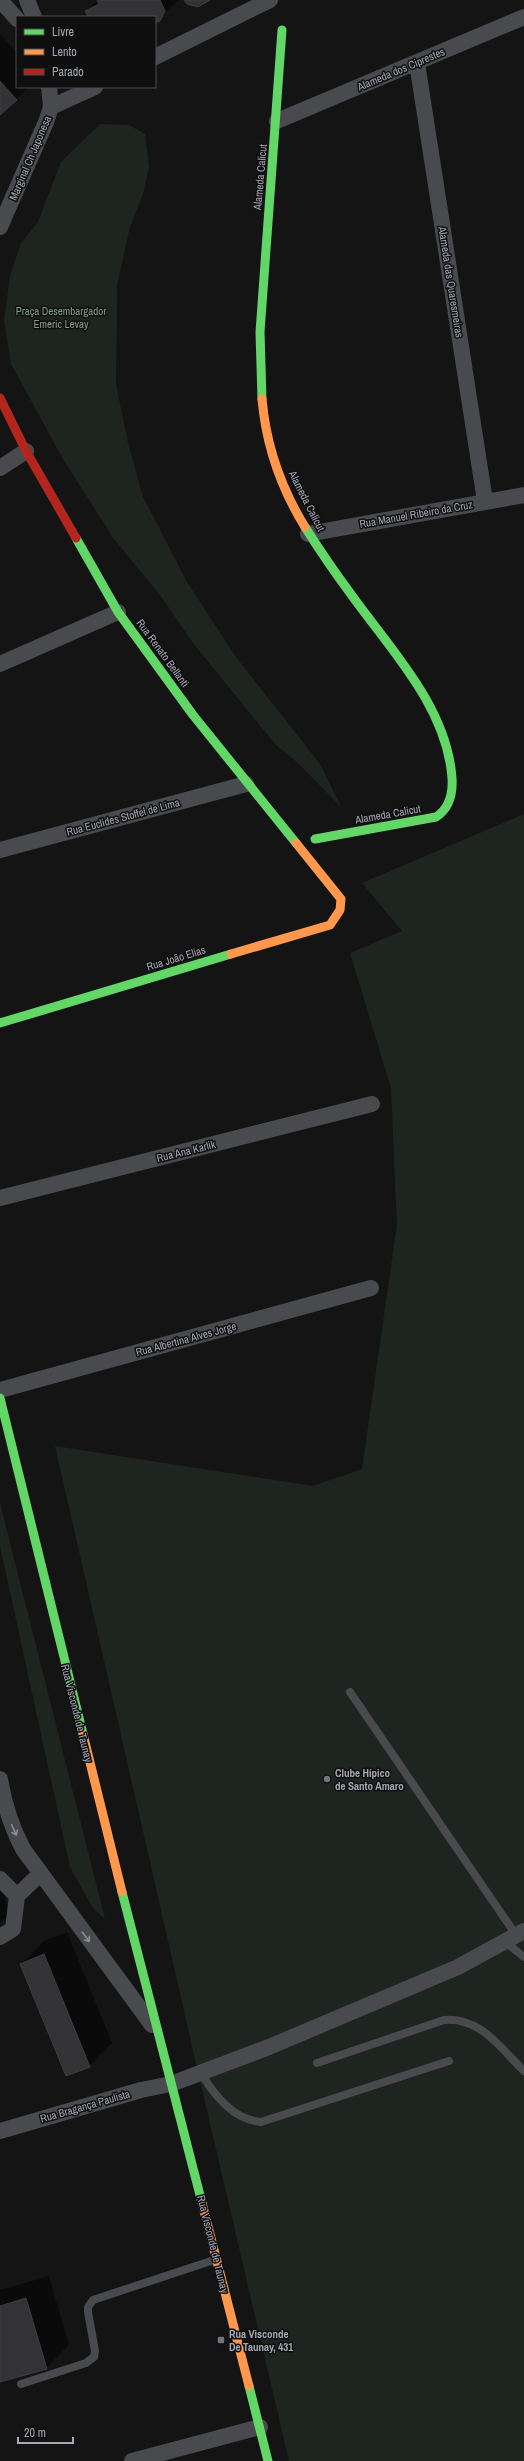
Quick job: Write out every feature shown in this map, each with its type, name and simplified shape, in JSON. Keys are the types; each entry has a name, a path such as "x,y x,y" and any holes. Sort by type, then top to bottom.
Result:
{"street":[{"path":"28,0 34,16"},
{"path":"156,57 270,0"},
{"path":"5,2 16,18"},
{"name":"Alameda dos Ciprestes","path":"277,121 524,17"},
{"name":"Alameda Calicut","path":"282,30 277,121 260,332 258,378 265,426 282,483 308,534 428,703 444,740 449,760 451,788 450,800 445,810 436,817 424,821 315,839"},
{"name":"Alameda das Quaresmeiras","path":"417,63 485,501"},
{"name":"Marginal Ch Japonesa","path":"0,227 38,143 50,107 49,88"},
{"path":"50,107 93,88"},
{"name":"Rua Renato Bellanti","path":"0,398 26,451 118,612 246,784 341,899"},
{"path":"0,468 26,451"},
{"name":"Rua Manuel Ribeiro da Cruz","path":"308,534 524,495"},
{"path":"0,664 118,612"},
{"name":"Rua Euclides Stoffel de Lima","path":"0,850 246,784"},
{"name":"Rua João Elias","path":"0,1023 330,925 340,910 341,899"},
{"name":"Rua Ana Karlik","path":"0,1198 372,1104"},
{"name":"Rua Albertina Alves Jorge","path":"0,1390 371,1288"},
{"name":"Rua Visconde de Taunay","path":"0,1398 154,2028 171,2084 268,2461"},
{"name":"Rua Visconde de Taunay","path":"0,1779 4,1801 12,1827 23,1849 154,2028"},
{"path":"0,1937 13,1929 17,1896 40,1874"},
{"path":"0,1879 17,1896"},
{"name":"Rua Bragança Paulista","path":"0,2130 141,2090 171,2084 201,2073 269,2047 458,1967 515,1936"},
{"path":"132,2461 260,2427"}],"lane":[{"path":"350,1692 515,1936 522,1954"},
{"path":"317,2063 444,2020 453,2019 474,2024 524,2071"},
{"path":"201,2073 214,2095 241,2117 261,2122 449,2061"},
{"path":"21,2384 86,2363 94,2357 95,2351 88,2312 88,2307 93,2300 217,2259"}],"green space":[{"name":"Praça Desembargador Emeric Levay","path":"100,124 129,125 145,134 149,167 143,194 130,227 117,285 116,384 128,443 143,497 187,582 236,657 320,764 341,807 298,763 276,745 193,643 160,595 114,539 63,459 11,364 4,321 10,276 21,243 38,222 61,162"},
{"name":"Clube Hípico de Santo Amaro","path":"524,814 524,2461 289,2461 198,2072 55,1446 313,1486 362,1469 397,1225 391,1088 350,953 402,931 362,883"},
{"path":"0,1503 105,1919 93,1908 70,1867 0,1546"}],"building":[{"path":"97,0 160,0 165,11 160,21 156,23 156,16 88,16 85,11 99,4"},
{"path":"184,0 210,0 198,7 187,4"},
{"path":"0,81 17,100 0,115"},
{"path":"44,1954 90,2067 66,2076 20,1964"},
{"path":"26,2298 47,2369 0,2382 0,2306"}],"traffic: fast":[{"path":"262,399 260,332 282,30"},
{"path":"305,527 340,580 400,660 429,704 440,728 448,752 452,778 450,800 445,809 436,817 315,839"},
{"path":"76,538 118,612 193,715 296,843"},
{"path":"0,1023 231,954"},
{"path":"0,1398 83,1734"},
{"path":"122,1892 202,2203"},
{"path":"249,2386 268,2461"}],"traffic: slow":[{"path":"262,399 267,433 276,466 296,512 305,527"},
{"path":"231,954 330,925 340,910 341,899 296,843"},
{"path":"83,1734 122,1892"},
{"path":"202,2203 249,2386"}],"traffic: jam":[{"path":"0,398 26,451 76,538"}],"place":[{"name":"Clube Hípico de Santo Amaro","path":"327,1779"},
{"name":"Rua Visconde De Taunay, 431","path":"221,2340"}]}
